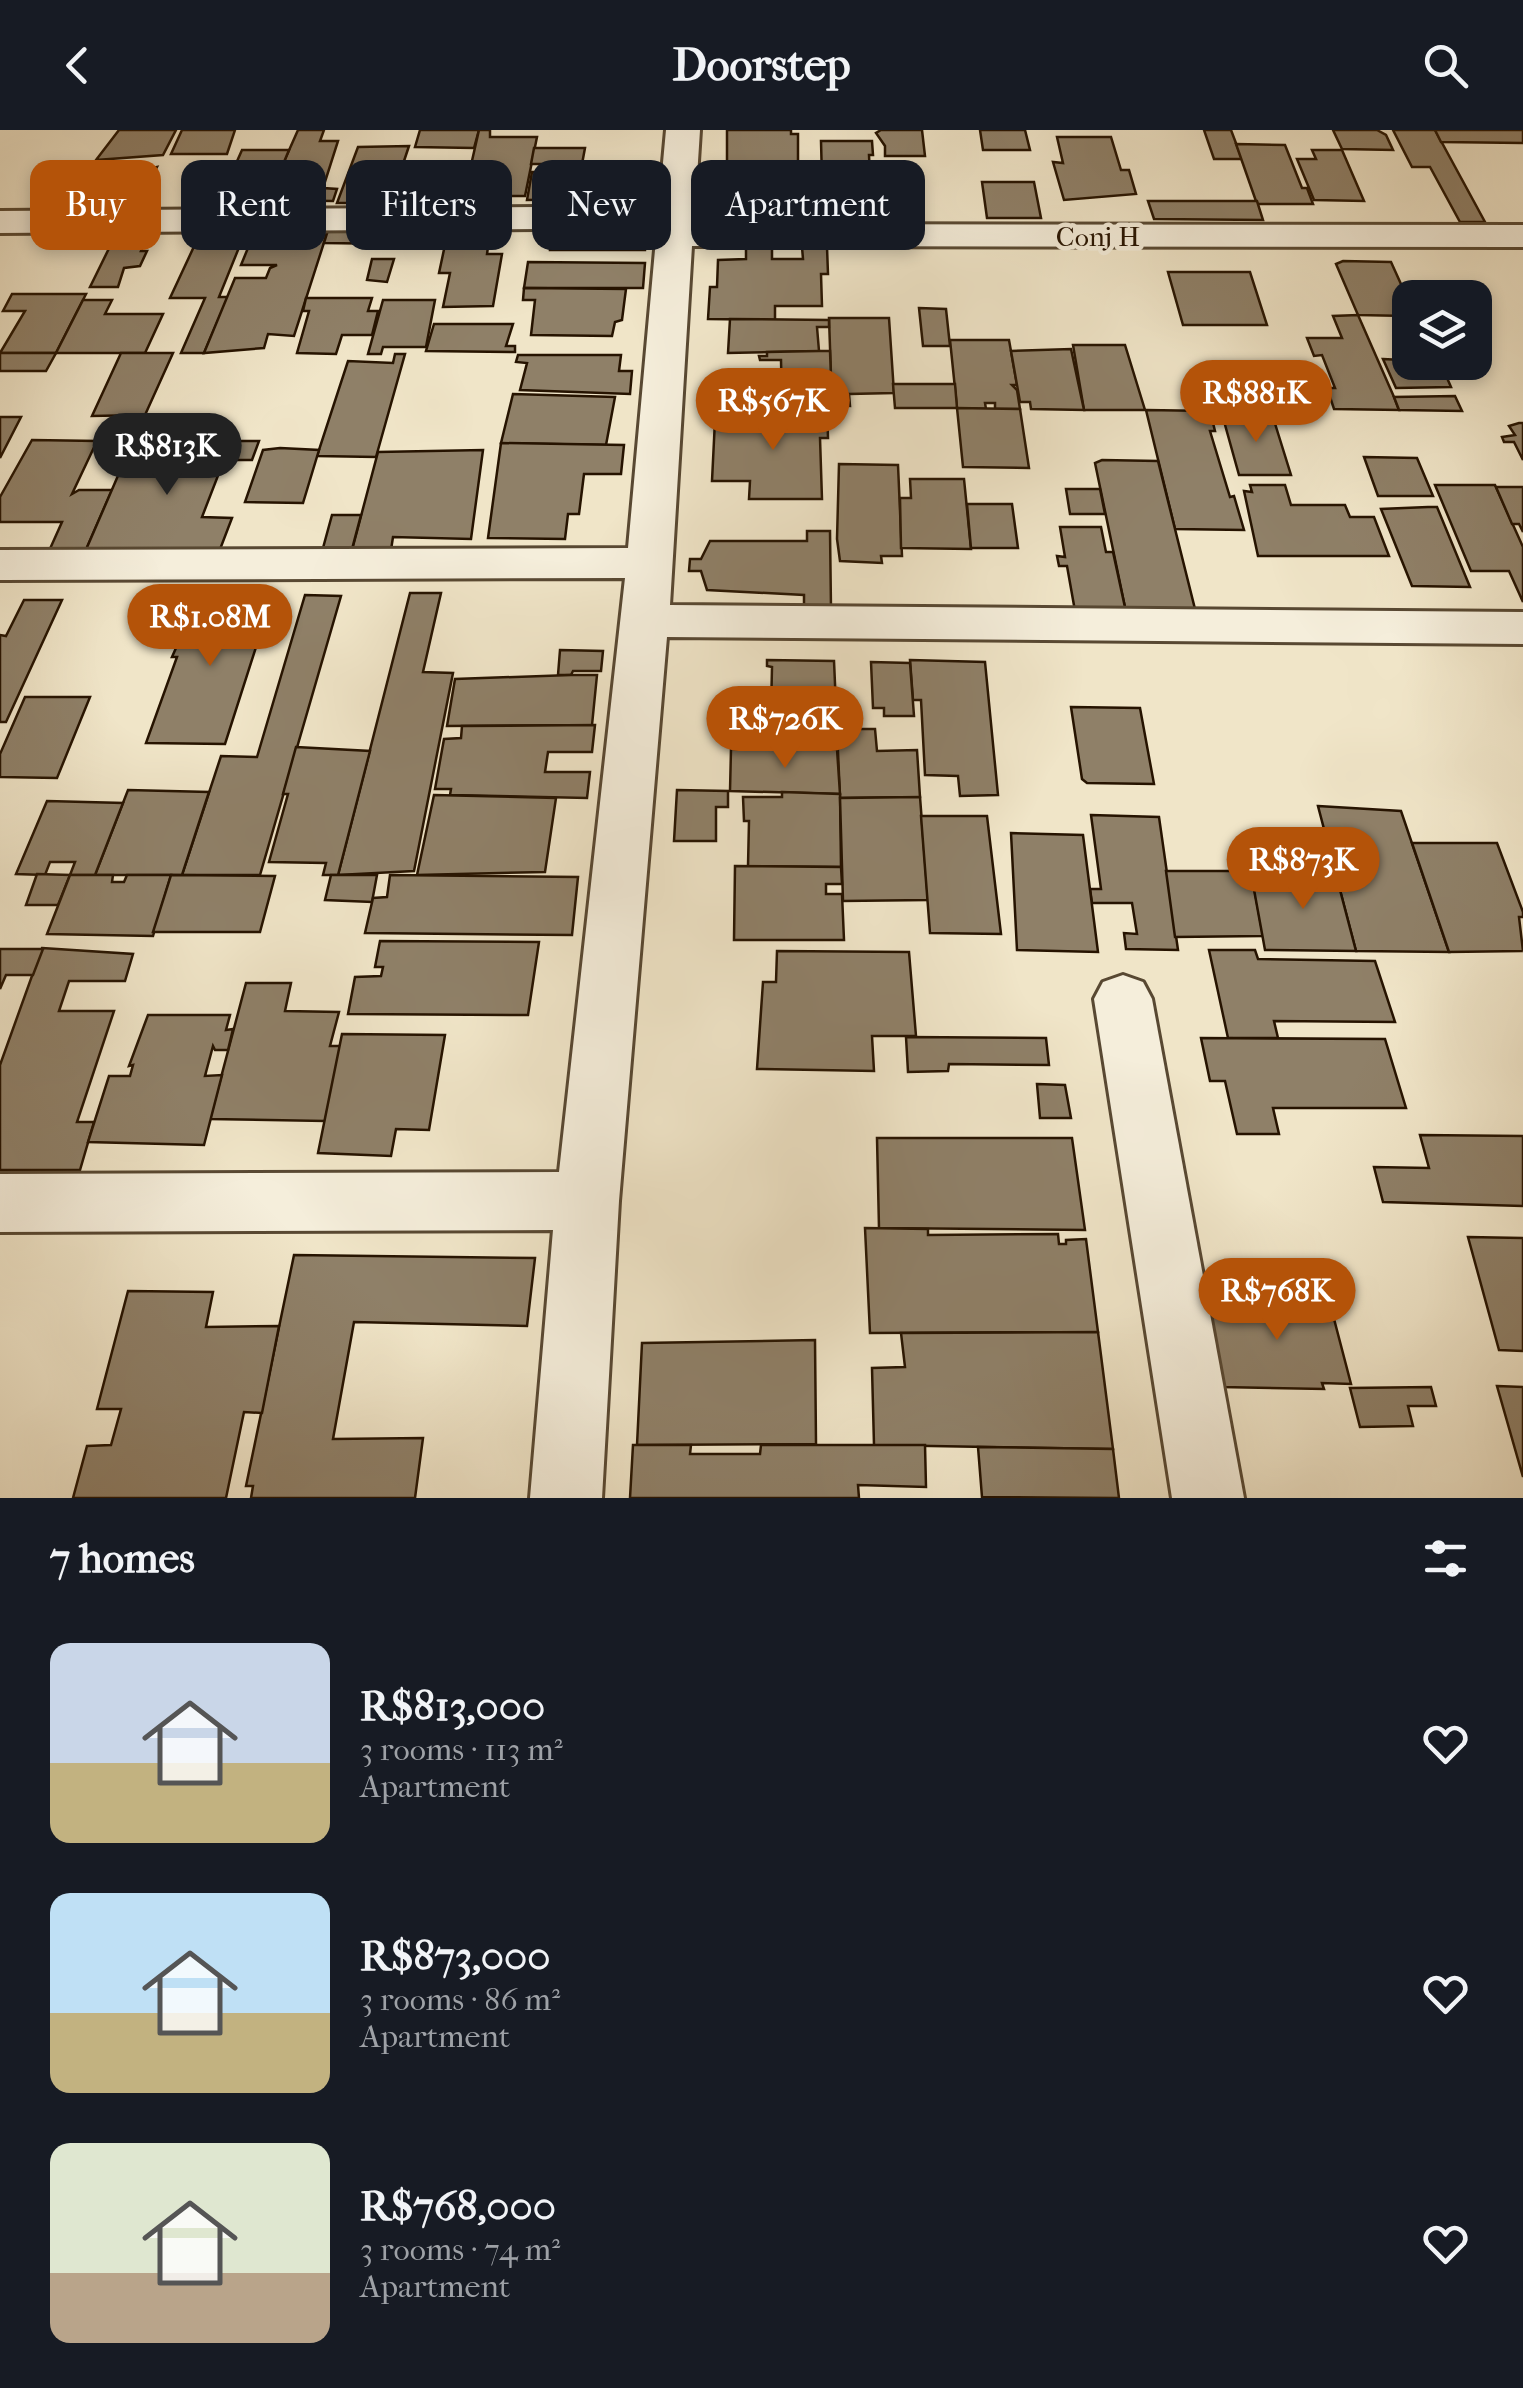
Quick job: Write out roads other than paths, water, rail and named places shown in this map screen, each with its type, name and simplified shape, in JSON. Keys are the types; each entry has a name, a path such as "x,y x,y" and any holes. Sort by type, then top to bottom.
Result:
{"street":[{"path":"566,1498 587,1201 645,621 683,130"},
{"name":"Conj H","path":"0,222 1523,236"},
{"path":"0,565 648,563"},
{"path":"645,621 1523,628"},
{"path":"1123,999 1208,1498"},
{"path":"0,1202 587,1201"}]}
